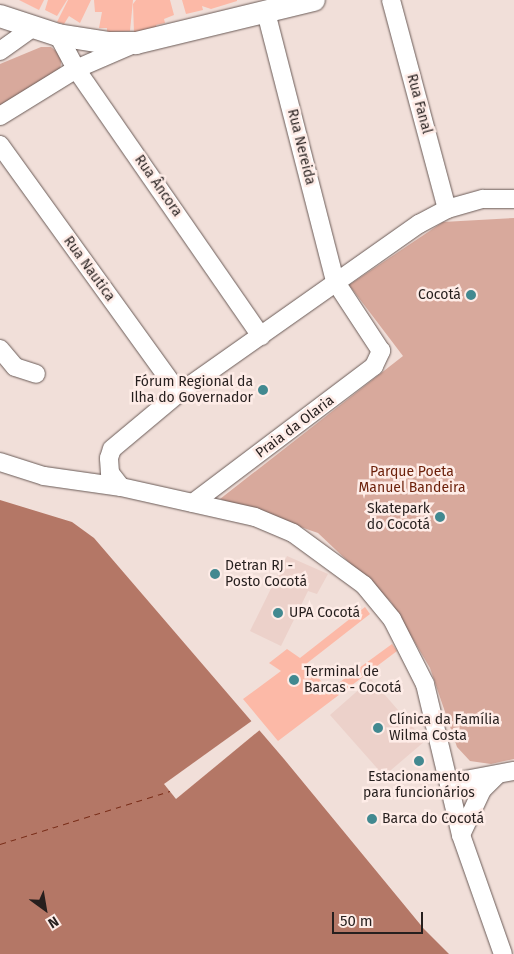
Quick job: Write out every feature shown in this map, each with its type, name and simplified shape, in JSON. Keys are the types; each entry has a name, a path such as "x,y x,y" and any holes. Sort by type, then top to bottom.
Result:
{"main road":[{"path":"0,16 36,26 58,35 109,43 136,43 314,0"}],"street":[{"name":"Rua Fanal","path":"391,0 447,209"},
{"name":"Rua Nereida","path":"266,13 335,281"},
{"path":"0,51 36,26"},
{"name":"Rua Âncora","path":"58,35 76,69 260,336"},
{"path":"0,116 76,69 136,43"},
{"name":"Rua Nautica","path":"0,145 179,393"},
{"path":"121,487 110,473 109,458 112,449 179,393 394,240 447,209 483,199 514,199"},
{"name":"Praia da Olaria","path":"193,503 322,407 374,366 380,358 378,344 335,281"},
{"path":"0,350 15,368 36,374"},
{"path":"0,462 44,476 121,487 255,517 293,533 364,585 392,619 425,684 461,835 500,947 514,954"},
{"path":"449,783 496,776 514,770"},
{"path":"461,835 482,790 496,776"}],"shaded area":[{"path":"0,500 72,522 94,538 284,759 424,929 449,954 0,954"},
{"name":"UPA Cocotá","path":"287,556 328,574 317,594 308,591 281,646 250,631"},
{"name":"Clínica da Família Wilma Costa","path":"371,679 425,741 384,776 330,715"}],"green space":[{"path":"41,47 51,47 62,56 60,70 0,111 0,64"},
{"name":"Parque Poeta Manuel Bandeira","path":"514,218 514,759 491,764 470,761 457,747 430,668 391,602 318,533 220,499 403,356 349,285 443,222"}],"pier":[{"path":"253,720 261,729 176,799 164,784"}],"building":[{"path":"19,0 44,0 39,10"},
{"path":"48,0 67,0 57,16 45,10"},
{"path":"68,0 91,0 80,23 69,16 64,24 57,22"},
{"path":"94,0 133,0 130,31 107,32 107,28 99,28 102,12 95,12"},
{"path":"136,0 170,0 174,15 164,19 165,23 156,25 157,29 134,33 133,4"},
{"path":"182,0 237,1 211,9 202,6 203,10 186,14"},
{"name":"Terminal de Barcas - Cocotá","path":"365,607 370,614 306,664 329,690 392,644 397,651 278,741 243,699 281,671 269,663 287,649 300,658"}],"ferry route":[{"path":"0,844 170,791"}],"place":[{"name":"Cocotá","path":"471,295"},
{"name":"Fórum Regional da Ilha do Governador","path":"263,390"},
{"name":"Skatepark do Cocotá","path":"440,517"},
{"name":"Detran RJ - Posto Cocotá","path":"215,574"},
{"name":"UPA Cocotá","path":"278,613"},
{"name":"Terminal de Barcas - Cocotá","path":"294,680"},
{"name":"Clínica da Família Wilma Costa","path":"378,728"},
{"name":"Estacionamento para funcionários","path":"419,761"},
{"name":"Barca do Cocotá","path":"372,819"}]}
